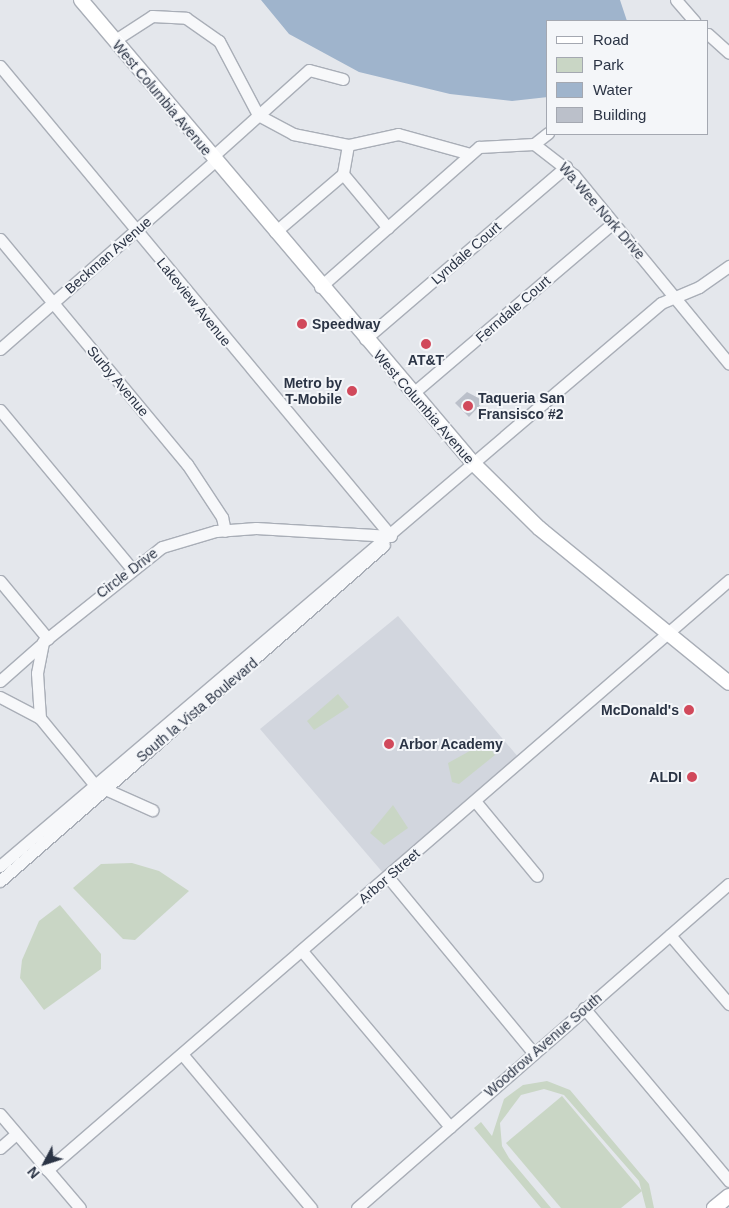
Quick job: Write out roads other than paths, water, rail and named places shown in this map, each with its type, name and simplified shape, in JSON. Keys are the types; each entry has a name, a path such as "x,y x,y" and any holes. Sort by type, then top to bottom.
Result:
{"main road":[{"name":"West Columbia Avenue","path":"81,0 320,287 473,463 539,528 729,682"},
{"path":"714,1208 729,1196"}],"street":[{"path":"676,0 693,20"},
{"path":"115,40 152,16 186,18 202,27 230,56 258,115 312,140 348,145 398,134 470,154"},
{"path":"709,35 729,53"},
{"name":"Lakeview Avenue","path":"0,66 391,536"},
{"name":"Beckman Avenue","path":"0,350 136,231 308,70 343,79"},
{"path":"320,287 470,154 486,144 534,144 546,135"},
{"name":"Wa Wee Nork Drive","path":"534,144 566,167 729,364"},
{"path":"275,232 343,174 348,145"},
{"name":"Lyndale Court","path":"365,339 566,167"},
{"path":"343,174 388,228"},
{"name":"Ferndale Court","path":"412,394 614,223"},
{"name":"Surby Avenue","path":"0,239 187,464 222,517 225,531"},
{"name":"South la Vista Boulevard","path":"0,866 375,557 391,536 473,463 661,303 675,298 729,266"},
{"path":"0,410 131,568"},
{"name":"Circle Drive","path":"0,681 131,568 162,547 225,531 391,536"},
{"name":"Arbor Street","path":"47,1170 388,877 729,580"},
{"path":"0,581 46,640 37,673 40,718"},
{"path":"0,697 40,718 98,787 152,810"},
{"name":"South la Vista Boulevard","path":"0,881 98,787"},
{"path":"475,800 537,876"},
{"path":"388,877 532,1052"},
{"name":"Woodrow Avenue South","path":"357,1208 532,1052 729,884"},
{"path":"670,935 729,1004"},
{"path":"302,951 450,1127"},
{"path":"584,1008 729,1181"},
{"path":"182,1054 312,1208"},
{"path":"0,1114 80,1208"},
{"path":"0,1148 16,1134"}],"water":[{"path":"261,0 620,0 627,20 546,20 546,97 512,101 450,94 359,72 289,34"}],"place":[{"name":"Speedway","path":"302,324"},
{"name":"AT&T","path":"426,344"},
{"name":"Metro by T-Mobile","path":"352,391"},
{"name":"Taqueria San Fransisco #2","path":"468,406"},
{"name":"McDonald's","path":"689,710"},
{"name":"Arbor Academy","path":"389,744"},
{"name":"ALDI","path":"692,777"}]}
